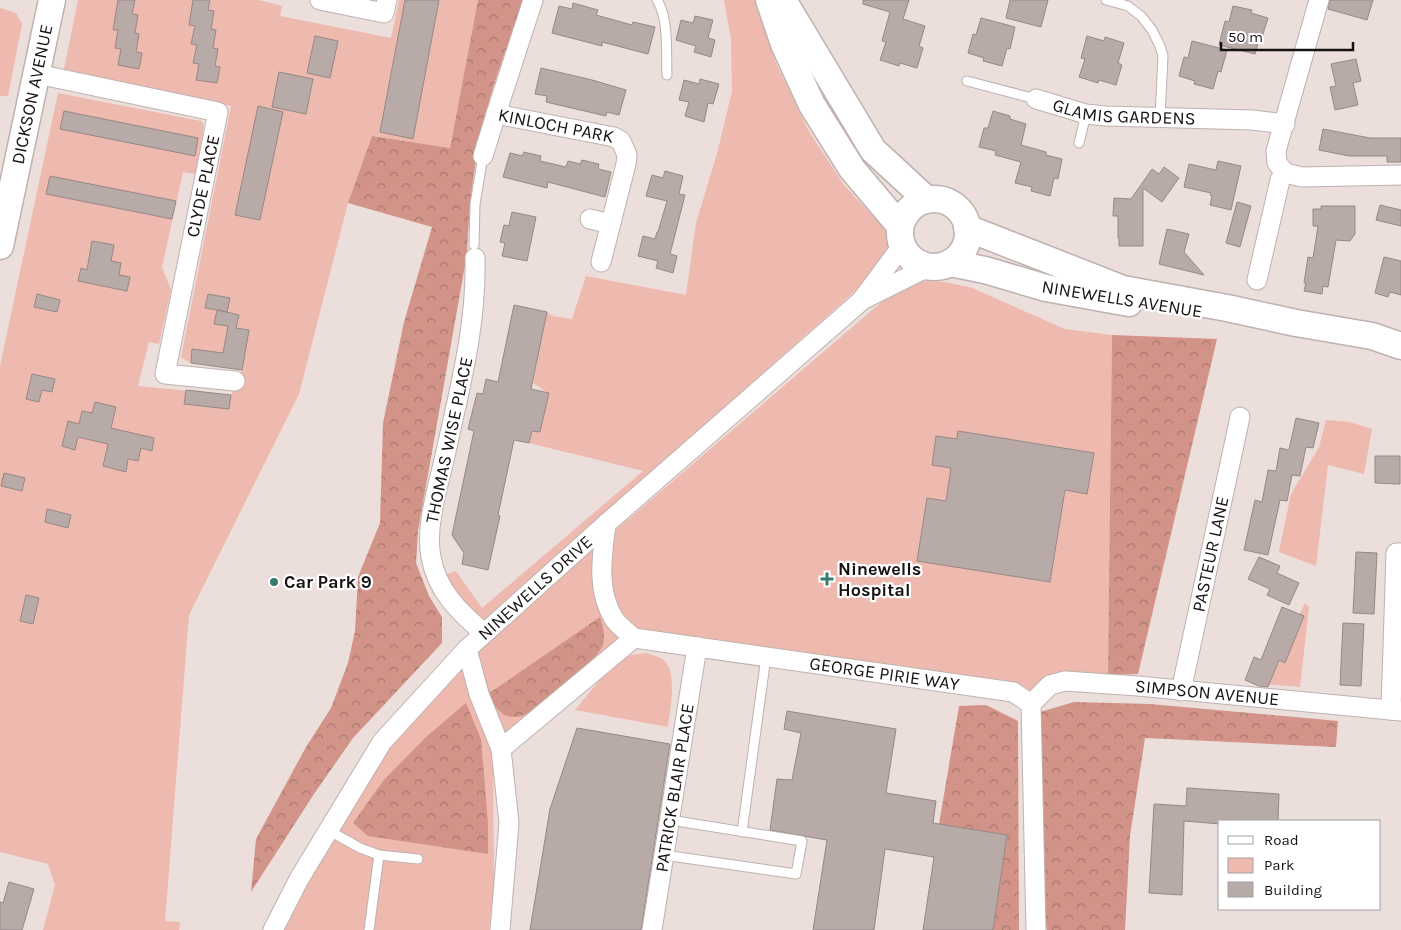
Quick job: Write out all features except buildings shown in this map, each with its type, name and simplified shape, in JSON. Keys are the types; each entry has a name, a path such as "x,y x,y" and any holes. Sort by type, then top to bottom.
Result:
{"street":[{"path":"320,0 384,13 387,0"},
{"name":"KINLOCH PARK","path":"533,0 496,114 614,137 621,140 627,155 601,262"},
{"name":"NINEWELLS AVENUE","path":"769,0 784,44 812,105 852,169 901,236 908,256 918,263 985,270 1046,288 1118,301 1296,323 1372,336 1401,346"},
{"path":"784,0 874,150 926,199"},
{"path":"1319,0 1276,151 1278,163 1286,173 1302,177 1401,175"},
{"name":"DICKSON AVENUE","path":"0,246 37,74 46,2"},
{"name":"CLYDE PLACE","path":"37,74 218,112 165,374 234,381"},
{"name":"GLAMIS GARDENS","path":"1036,98 1086,114 1252,120 1285,124"},
{"path":"483,156 496,114"},
{"path":"1257,280 1280,180 1286,173"},
{"path":"901,236 903,217 916,203 935,198 953,204 965,218 968,238 958,256 939,265"},
{"path":"590,219 610,224"},
{"name":"NINEWELLS AVENUE","path":"967,228 1123,289 1228,308 1296,323"},
{"name":"NINEWELLS DRIVE","path":"861,301 901,236"},
{"name":"THOMAS WISE PLACE","path":"475,252 476,280 468,352 430,521 431,557 441,586 458,612 484,633"},
{"name":"NINEWELLS DRIVE","path":"273,930 299,879 382,742 467,649 606,524 861,301 939,265"},
{"name":"PASTEUR LANE","path":"1181,691 1240,417"},
{"path":"501,749 634,638 615,620 607,605 601,579 606,524"},
{"path":"1396,710 1399,553"},
{"name":"GEORGE PIRIE WAY","path":"634,638 1013,692 1031,704"},
{"name":"PATRICK BLAIR PLACE","path":"652,930 697,647"},
{"path":"467,649 479,694 501,749 509,822 500,930"},
{"name":"SIMPSON AVENUE","path":"1031,704 1050,685 1064,681 1396,710"},
{"path":"1031,704 1036,930"}],"lane":[{"path":"657,0 661,5 664,22 667,75"},
{"path":"1106,0 1128,6 1141,16 1152,30 1160,46 1163,56 1160,117"},
{"name":"GLAMIS GARDENS","path":"967,81 1036,98"},
{"path":"1079,143 1086,114"},
{"path":"475,252 475,204 483,156"},
{"path":"742,832 766,657"},
{"path":"664,855 796,874 802,841 670,820"},
{"path":"328,830 360,848 378,855 418,859"},
{"path":"369,930 378,855"}],"green space":[{"path":"78,0 259,0 282,6 280,16 391,38 399,0 478,0 450,148 372,136 348,203 299,394 189,615 165,921 180,922 179,930 43,930 55,885 48,864 0,852 0,366 58,93 201,121 204,125 196,174 183,172 162,267 171,290 159,344 149,342 138,386 231,395 242,370 244,356 192,350 191,363 181,357 231,106 64,69"},
{"path":"478,0 523,0 494,86 480,137 471,195 467,254 418,531 416,563 429,596 442,617 442,643 353,738 314,794 251,892 256,839 306,747 331,708 348,663 355,631 358,577 380,523 383,423 404,322 432,227 348,203 372,136 450,148"},
{"path":"724,0 755,0 776,63 808,130 844,185 882,226 888,238 887,254 880,269 482,622 463,607 445,575 456,571 482,608 643,471 529,443 532,431 540,432 549,394 533,383 547,312 552,316 572,319 586,276 686,295 696,223 718,150 732,91 731,39"},
{"path":"0,8 16,13 22,24 8,96 0,96"},
{"path":"921,281 945,282 972,288 1065,329 1112,335 1108,675 1035,693 694,643 635,630 493,756 494,886 489,930 284,930 303,881 387,743 477,649 891,294"},
{"path":"1112,335 1217,339 1138,674 1108,675"},
{"path":"1326,420 1350,422 1372,429 1364,474 1328,465 1316,566 1279,552 1291,494 1319,447"},
{"path":"1305,603 1309,607 1300,687 1265,684"},
{"path":"600,617 604,636 599,652 539,707 528,714 517,717 507,716 497,708 488,694"},
{"path":"646,653 661,658 667,663 670,671 672,690 668,727 575,710 614,663 631,655"},
{"path":"1074,702 1150,704 1338,721 1336,747 1145,738 1130,836 1125,930 1047,930 1043,909 1040,712"},
{"path":"466,703 481,739 488,823 488,854 368,836 353,823 383,781 426,737"},
{"path":"986,705 1018,721 1019,930 993,930 1007,835 939,824 959,706"}],"place":[{"name":"Ninewells Hospital","path":"827,579"},
{"name":"Car Park 9","path":"274,582"}]}
